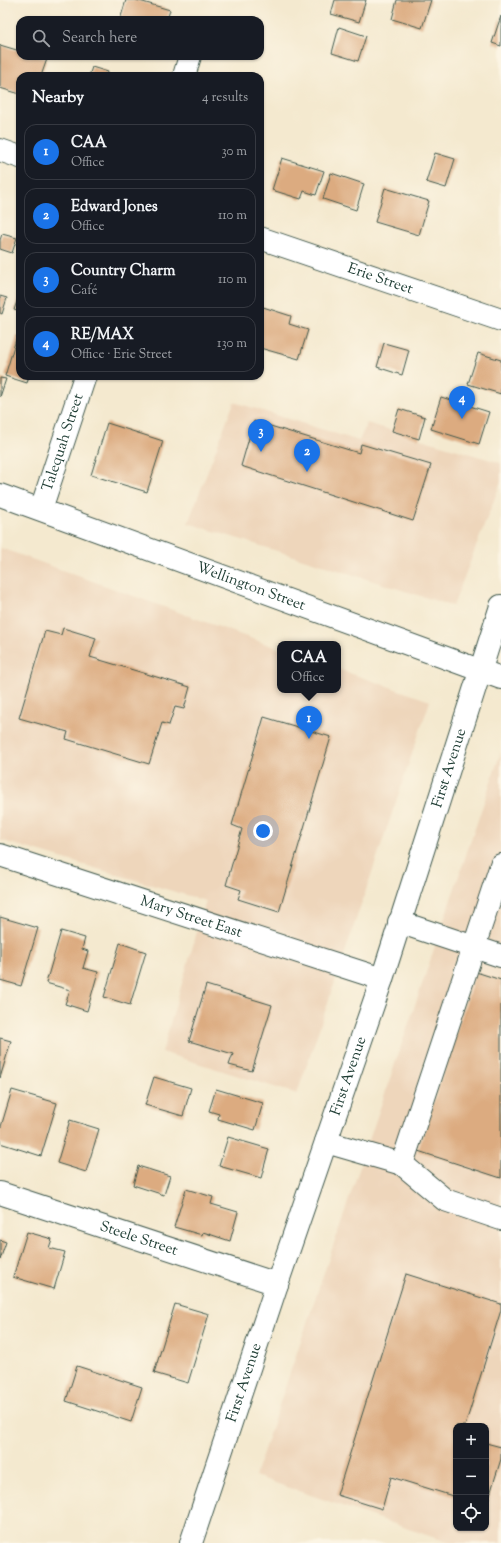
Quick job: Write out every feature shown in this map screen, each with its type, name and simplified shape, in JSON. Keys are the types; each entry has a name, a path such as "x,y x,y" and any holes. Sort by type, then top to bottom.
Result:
{"street":[{"path":"185,72 189,60"},
{"path":"0,150 16,156"},
{"name":"Erie Street","path":"264,239 501,320"},
{"name":"Talequah Street","path":"41,509 84,380"},
{"name":"Wellington Street","path":"0,496 41,509 501,678"},
{"name":"First Avenue","path":"191,1543 277,1284 382,979 501,606"},
{"name":"Mary Street East","path":"0,855 382,979"},
{"path":"402,1164 501,865"},
{"path":"400,922 501,956"},
{"path":"326,1142 402,1164 445,1200 501,1219"},
{"name":"Steele Street","path":"0,1193 277,1284"}],"shaded area":[{"path":"234,402 359,441 367,423 501,463 501,482 453,606 188,523"},
{"path":"1,548 277,648 277,693 341,693 341,670 430,701 297,1094 162,1052 206,901 0,840"},
{"path":"501,752 501,1543 450,1543 255,1476"}],"building":[{"path":"126,0 136,0 170,10 168,16 121,16"},
{"path":"335,0 366,0 359,22 331,14"},
{"path":"397,0 431,0 422,28 392,19"},
{"path":"501,16 501,46 492,43"},
{"path":"339,27 366,36 358,61 332,53"},
{"path":"0,45 16,50 16,60 47,60 42,72 16,72 16,93 0,88"},
{"path":"92,67 108,72 90,72"},
{"path":"435,153 455,159 446,188 426,182"},
{"path":"282,158 324,171 316,195 304,191 301,199 272,190"},
{"path":"331,173 364,184 356,210 323,199"},
{"path":"385,188 429,201 419,235 375,222"},
{"path":"2,234 16,238 12,253 0,249"},
{"path":"0,296 7,298 2,314 0,313"},
{"path":"264,307 291,316 289,324 308,330 299,359 264,349"},
{"path":"16,339 16,380 5,376"},
{"path":"384,343 409,350 402,375 377,367"},
{"path":"478,353 501,360 501,394 468,384"},
{"path":"0,378 6,379 0,397"},
{"path":"18,380 28,380 27,383"},
{"path":"441,397 489,412 479,444 431,429"},
{"path":"399,409 425,417 419,439 392,431"},
{"path":"254,421 359,453 361,444 431,465 413,521 241,466"},
{"path":"107,423 163,441 147,492 91,475"},
{"path":"63,628 96,638 90,657 190,687 184,709 175,707 169,725 162,723 149,764 66,739 68,732 19,718 45,631 61,635"},
{"path":"264,717 331,737 279,912 238,899 241,890 226,885 242,829 232,825"},
{"path":"0,917 38,928 21,986 0,980"},
{"path":"61,931 85,938 82,949 88,951 83,968 98,972 87,1011 65,1004 70,990 46,983"},
{"path":"120,943 146,952 130,1005 104,997"},
{"path":"476,972 501,980 501,1178 418,1151"},
{"path":"206,985 272,1005 252,1071 229,1065 233,1054 189,1041"},
{"path":"0,1038 11,1041 0,1078"},
{"path":"154,1077 191,1088 183,1116 145,1105"},
{"path":"216,1089 263,1103 255,1130 218,1119 219,1114 209,1111"},
{"path":"12,1090 57,1103 41,1156 0,1143 0,1130"},
{"path":"70,1120 99,1129 86,1172 57,1163"},
{"path":"228,1137 269,1149 261,1178 219,1166"},
{"path":"138,1166 170,1176 164,1195 133,1185"},
{"path":"186,1189 213,1197 211,1204 238,1212 230,1241 203,1232 202,1235 174,1227"},
{"path":"27,1232 52,1239 49,1248 65,1252 54,1289 13,1277"},
{"path":"0,1240 6,1242 0,1260"},
{"path":"406,1274 501,1304 501,1310 466,1423 453,1423 453,1496 391,1477 382,1509 337,1495"},
{"path":"175,1304 209,1314 188,1383 154,1373"},
{"path":"77,1366 142,1387 131,1422 66,1401"},
{"path":"489,1444 501,1447 501,1459 489,1497"}],"place":[{"name":"RE/MAX","path":"462,419"},
{"name":"Country Charm","path":"261,452"},
{"name":"Edward Jones","path":"307,472"},
{"name":"CAA","path":"309,739"}]}
